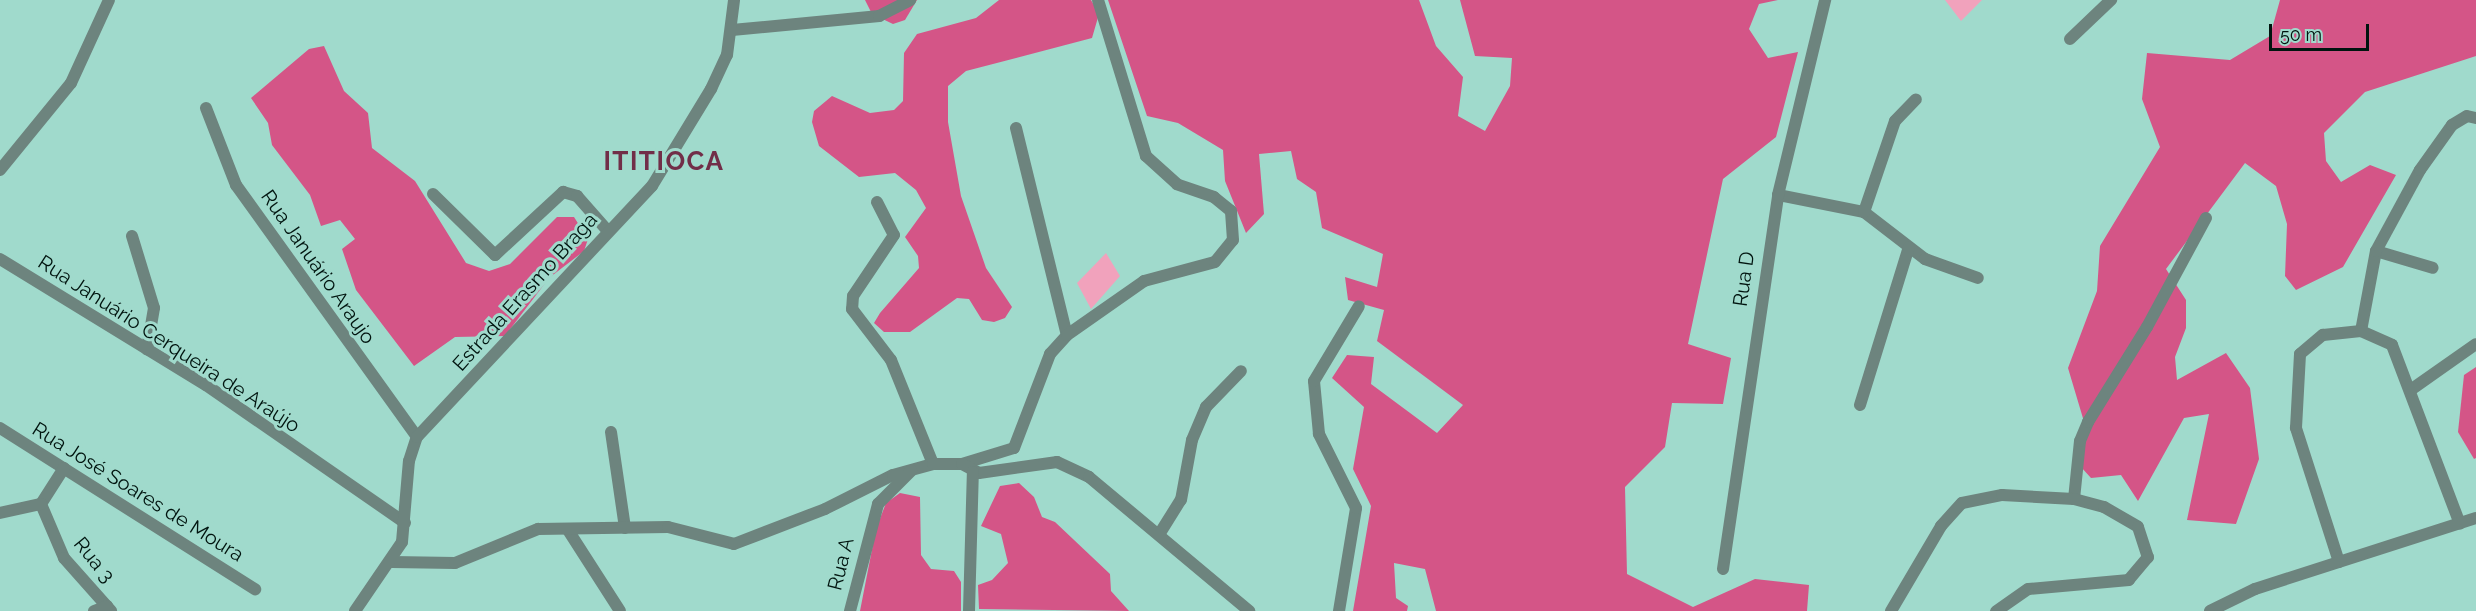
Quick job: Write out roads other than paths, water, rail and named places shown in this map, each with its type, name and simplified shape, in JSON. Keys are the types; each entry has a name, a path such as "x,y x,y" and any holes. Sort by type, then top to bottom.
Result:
{"street":[{"path":"0,170 71,83 108,0"},
{"name":"Estrada Erasmo Braga","path":"355,611 392,562 405,523 409,461 417,437 607,230 652,186 711,89 732,30 734,0"},
{"path":"732,30 879,16 910,0"},
{"path":"392,562 443,566 530,530 668,527 734,544 914,469 933,464 962,464 1014,448 1050,354 1067,335 1144,281 1222,258 1235,230 1231,211 1222,202 1177,184 1146,156 1098,0"},
{"name":"Rua D","path":"1723,569 1778,195 1826,0"},
{"path":"2070,39 2111,0"},
{"path":"1864,212 1895,121 1916,99"},
{"name":"Rua Januário Araujo","path":"206,108 236,185 417,437"},
{"path":"2361,331 2376,251 2437,142 2460,119 2476,118"},
{"path":"1016,128 1067,335"},
{"path":"433,194 495,255 563,192 577,196 607,230"},
{"path":"1778,195 1864,212 1909,247 1956,274 1978,278"},
{"path":"877,202 894,235 853,296 852,309 891,360 933,464"},
{"path":"2074,499 2080,441 2088,422 2147,327 2206,218"},
{"path":"132,236 154,308 147,349"},
{"path":"1860,405 1909,247"},
{"path":"2376,251 2433,268"},
{"name":"Rua Januário Cerqueira de Araújo","path":"0,259 147,349 405,523"},
{"path":"1339,611 1356,508 1319,434 1314,381 1325,355 1359,306"},
{"path":"2339,562 2296,428 2297,367 2312,339 2361,331 2392,345 2412,389 2460,524"},
{"path":"2412,389 2476,344"},
{"path":"1160,533 1181,500 1192,440 1206,407 1241,370"},
{"name":"Rua José Soares de Moura","path":"0,428 255,590"},
{"path":"610,432 625,528"},
{"path":"962,464 973,472 1057,462 1089,477 1160,533 1249,611"},
{"path":"0,513 41,504 64,468"},
{"name":"Rua A","path":"850,611 870,526 878,504 914,469"},
{"path":"969,611 973,472"},
{"path":"1891,611 1941,526 1962,503 2002,495 2074,499 2104,507 2138,527 2148,547 2144,567 2129,580 2028,589 1996,611"},
{"name":"Rua 3","path":"41,504 64,558 109,608"},
{"path":"2211,611 2255,589 2476,518"},
{"path":"568,530 620,611"},
{"path":"94,611 109,608"}],"district":[{"name":"ITITIOCA","path":"664,162"}]}
